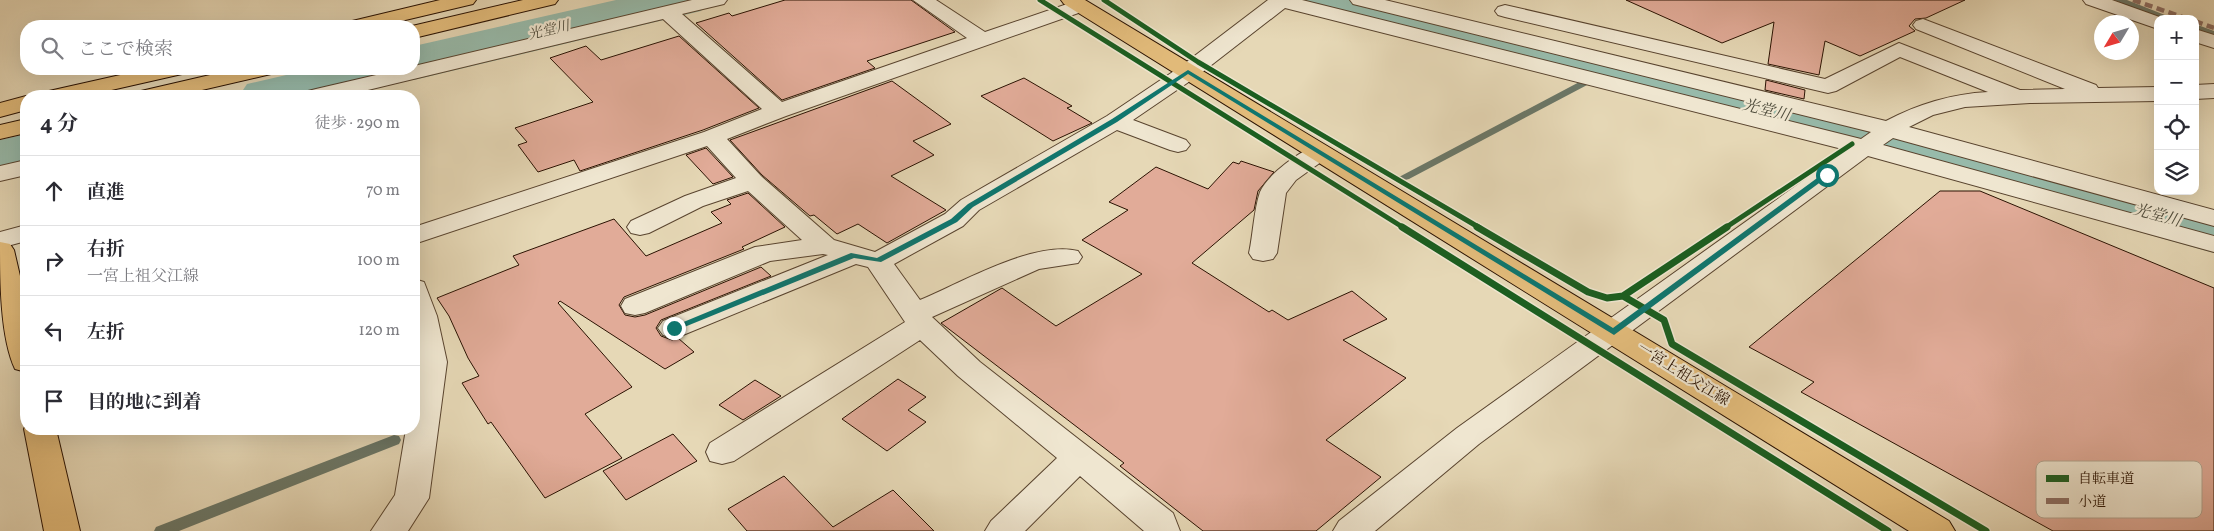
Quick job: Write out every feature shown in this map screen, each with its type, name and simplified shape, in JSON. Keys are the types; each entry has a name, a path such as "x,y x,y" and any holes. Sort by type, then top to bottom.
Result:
{"main road":[{"path":"381,20 466,0"},
{"path":"420,31 548,0"},
{"name":"一宮上祖父江線","path":"1076,3 1937,531"},
{"path":"83,90 148,75"},
{"path":"174,90 238,75"},
{"path":"0,110 20,105"},
{"path":"0,132 20,127"},
{"path":"0,250 20,332"},
{"path":"41,435 62,531"}],"street":[{"path":"420,74 717,0"},
{"path":"923,0 982,39"},
{"path":"674,328 866,258 954,220 970,205 1115,120 1188,72 1281,0 2214,218"},
{"path":"1360,0 1581,54 1877,139 2214,244"},
{"path":"1538,0 1506,11 1828,86 1899,49 2019,97"},
{"path":"2092,0 2154,22"},
{"path":"420,234 712,137 778,111 982,39 1076,3"},
{"path":"666,12 778,111"},
{"path":"1924,25 2098,95"},
{"path":"1581,54 1593,31"},
{"path":"2199,37 2214,42"},
{"path":"358,90 417,75"},
{"path":"2199,92 2214,91"},
{"path":"1351,531 1468,436 1614,332 1877,139 1925,110 1965,100 2154,94"},
{"path":"1115,120 1178,144"},
{"path":"712,137 752,181 824,246"},
{"path":"1262,253 1273,192 1287,175 1319,152"},
{"path":"0,174 20,169"},
{"path":"640,228 694,201 752,181"},
{"path":"0,240 20,235"},
{"path":"635,306 765,253 824,246 866,258 918,319 969,370 1080,456 1162,523 1162,531"},
{"path":"722,452 918,319 1033,261 1068,258"},
{"path":"388,531 412,498 432,362 420,307"},
{"path":"1004,531 1080,456"}],"building":[{"path":"785,0 911,0 955,32 867,61 875,68 782,100 696,23 729,13 732,16"},
{"path":"1626,0 1965,0 1926,18 1915,19 1909,26 1915,31 1860,56 1825,41 1819,75 1768,64 1774,22 1722,43"},
{"path":"679,36 759,108 703,130 580,171 574,160 538,172 518,145 527,142 515,128 593,102 550,58 586,46 601,60"},
{"path":"1024,78 1072,106 1067,108 1092,123 1053,141 981,96"},
{"path":"1766,80 1805,90 1804,99 1765,90"},
{"path":"892,81 951,124 913,141 934,155 891,176 946,210 887,243 858,224 837,234 814,215 810,216 762,175 730,140"},
{"path":"706,148 733,177 713,184 686,155"},
{"path":"1241,161 1274,172 1258,191 1254,210 1192,263 1269,312 1272,310 1288,320 1352,291 1387,319 1343,340 1406,378 1326,440 1381,477 1316,531 1203,531 1120,466 1124,463 941,323 1002,288 1056,326 1142,274 1082,240 1128,210 1109,202 1156,167 1208,189 1233,162 1239,164"},
{"path":"1940,191 1980,191 2214,288 2214,531 2053,531 1801,392 1814,382 1749,347"},
{"path":"748,193 785,227 742,247 744,249 624,297 619,305 625,315 635,317 645,315 761,267 771,276 661,320 656,328 661,336 672,340 678,338 694,352 665,369 560,301 558,303 632,387 585,414 622,458 545,498 491,422 488,424 462,383 479,376 468,358 449,316 437,298 519,265 513,256 614,219 646,256 722,223 711,212 731,204 727,200"},
{"path":"898,379 926,397 908,410 926,422 887,451 842,419"},
{"path":"755,380 781,396 743,420 719,405"},
{"path":"673,434 697,461 626,500 603,471"},
{"path":"784,476 833,527 893,490 934,531 747,531 728,509"}],"waterway":[{"name":"光堂川","path":"420,62 683,0"},
{"name":"光堂川","path":"1316,0 1830,126 2214,232"},
{"path":"2118,0 2160,15"},
{"path":"2199,28 2214,34"},
{"name":"光堂川","path":"294,90 361,75"},
{"path":"1405,177 1585,82"},
{"name":"光堂川","path":"0,159 20,154"},
{"path":"162,531 394,440"}],"marked path":[{"path":"2133,0 2176,15"},
{"path":"2199,22 2214,28"}],"cycle path":[{"path":"1040,0 1888,531"},
{"path":"1104,0 1198,62 1588,292 1607,298 1623,296 1852,144"},
{"path":"1623,296 1664,320 1672,344 1986,531"}],"route":[{"path":"674,328 854,255 878,261 954,220 970,205 1115,120 1188,72 1614,332 1827,175"}]}
